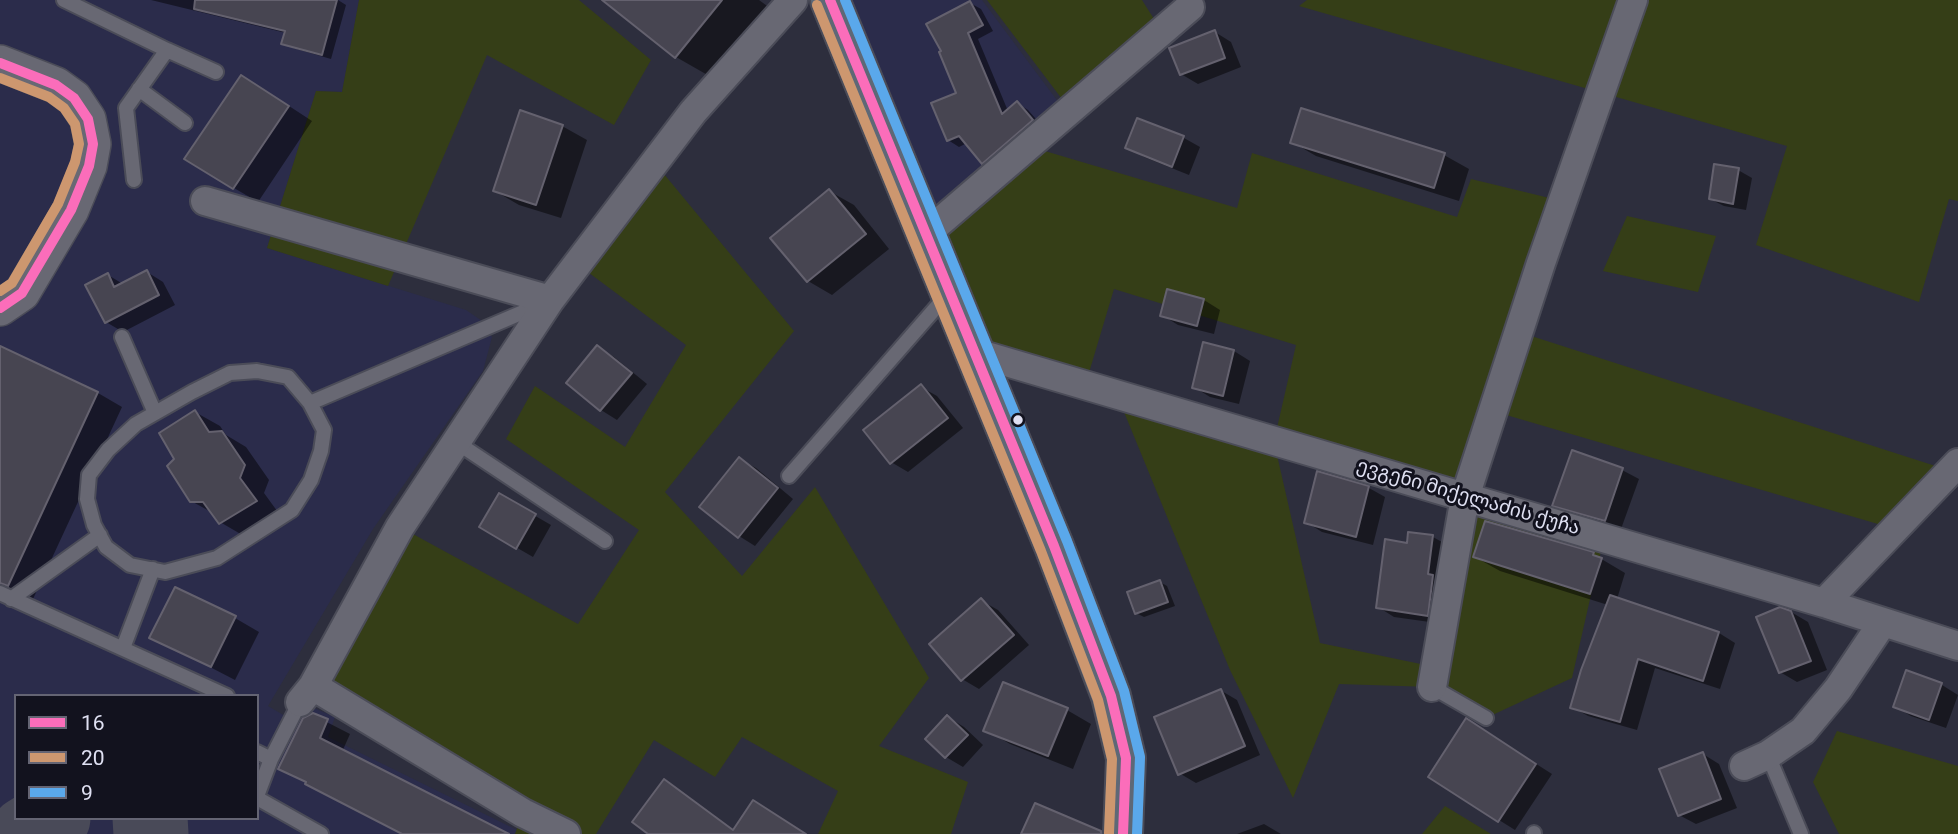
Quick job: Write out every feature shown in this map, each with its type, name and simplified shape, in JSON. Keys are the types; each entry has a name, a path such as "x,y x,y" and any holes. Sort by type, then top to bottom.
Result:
{"highway":[{"path":"830,0 1055,546 1111,696 1126,758 1123,834"}],"street":[{"path":"566,834 307,694 400,527 550,300 693,112 793,0"},
{"path":"1432,687 1465,497 1541,263 1633,0"},
{"path":"927,233 1190,7"},
{"path":"0,63 56,85 74,98 88,118 93,144 89,166 71,210 22,293 0,308"},
{"path":"205,201 550,300"},
{"name":"ევგენი მიქელაძის ქუჩა","path":"976,353 1824,603 1958,646"},
{"path":"1824,603 1958,463"},
{"path":"1756,761 1803,731 1838,690 1883,622"}],"lane":[{"path":"64,0 216,72"},
{"path":"134,180 126,108 167,50"},
{"path":"139,89 186,123"},
{"path":"789,476 951,291"},
{"path":"310,403 550,300"},
{"path":"122,337 155,413"},
{"path":"257,371 288,377 310,403 324,430 321,451 311,480 292,510 217,558 165,572 130,565 106,547 87,499 89,475 108,450 136,424 230,373 257,371"},
{"path":"456,442 605,541"},
{"path":"6,596 100,535"},
{"path":"123,648 153,569"},
{"path":"6,596 223,694"},
{"path":"1432,687 1486,718"},
{"path":"259,792 271,759 307,694"},
{"path":"259,752 271,759"},
{"path":"1756,761 1801,834"},
{"path":"259,798 303,830 321,834"}],"shaded area":[{"path":"0,0 359,0 342,92 316,91 267,248 466,310 485,323 492,337 483,371 373,529 268,706 285,716 300,702 335,717 328,737 517,830 515,834 0,834"},
{"path":"837,0 982,0 1065,111 930,227"}],"green space":[{"path":"359,0 579,0 651,60 614,125 487,55 388,286 267,248 316,91 342,92"},
{"path":"987,0 1142,0 1159,27 1068,107"},
{"path":"1307,0 1958,0 1958,201 1949,199 1919,302 1756,245 1787,146 1299,6"},
{"path":"1028,146 1237,208 1252,153 1457,217 1471,179 1566,202 1522,333 1951,471 1895,529 1496,412 1466,497 1604,538 1572,678 1486,718 1432,687 1339,684 1293,798 1230,670 1117,395 1274,441 1296,345 1114,289 1085,386 976,353 927,233","holes":["1274,442 1465,497 1435,667 1320,643"]},
{"path":"654,162 794,331 665,492 742,576 815,487 929,678 879,746 968,782 951,834 818,834 838,791 742,737 715,777 654,740 596,834 515,834 523,812 313,686 400,527 578,624 639,530 506,439 535,386 625,447 686,345 577,264"},
{"path":"1627,216 1716,236 1698,292 1603,271"},
{"path":"1837,731 1958,766 1958,834 1839,834 1813,782"},
{"path":"1445,806 1491,834 1422,834"}],"building":[{"path":"195,0 337,0 322,55 281,44 285,31 194,9"},
{"path":"602,0 722,0 675,58"},
{"path":"970,1 983,25 968,33 1002,114 1017,101 1033,120 982,164 959,136 947,141 931,103 956,93 939,52 941,51 926,24"},
{"path":"1215,30 1225,58 1180,75 1169,48"},
{"path":"241,75 289,106 233,189 184,159"},
{"path":"1301,108 1445,153 1434,188 1290,143"},
{"path":"520,110 563,125 536,205 493,191"},
{"path":"1137,118 1184,136 1172,167 1125,148"},
{"path":"1714,164 1739,168 1733,204 1709,199"},
{"path":"829,189 866,234 807,282 770,238"},
{"path":"147,270 159,295 105,323 85,285 108,273 114,287"},
{"path":"1167,289 1204,299 1197,326 1160,316"},
{"path":"1203,342 1234,350 1223,396 1192,388"},
{"path":"597,345 632,373 600,411 566,383"},
{"path":"0,346 98,392 8,586 0,583"},
{"path":"921,384 948,418 890,464 863,430"},
{"path":"195,410 209,432 222,431 245,465 240,478 257,501 219,524 203,502 190,502 167,466 174,459 159,433"},
{"path":"1572,450 1623,468 1605,521 1552,506"},
{"path":"739,457 778,488 738,538 699,507"},
{"path":"1317,471 1369,486 1356,537 1304,523"},
{"path":"499,493 536,514 516,549 479,527"},
{"path":"1485,521 1594,552 1593,555 1602,558 1590,594 1473,557"},
{"path":"1408,532 1433,535 1428,574 1433,575 1428,616 1376,608 1385,539 1407,543"},
{"path":"1160,580 1168,602 1135,614 1127,592"},
{"path":"175,587 236,616 211,667 149,638"},
{"path":"1610,595 1719,632 1703,681 1638,659 1620,722 1570,708 1581,670"},
{"path":"981,598 1014,635 961,681 929,644"},
{"path":"1780,607 1791,611 1811,661 1779,673 1756,617"},
{"path":"1906,670 1942,683 1929,720 1893,707"},
{"path":"1003,682 1068,708 1048,756 983,731"},
{"path":"1221,689 1245,746 1178,775 1154,717"},
{"path":"313,713 328,719 320,738 509,834 402,834 278,769 303,718"},
{"path":"947,715 968,735 945,758 925,739"},
{"path":"1466,718 1536,764 1498,822 1428,777"},
{"path":"1703,752 1721,799 1678,816 1659,769"},
{"path":"664,779 733,830 753,800 806,834 648,834 632,822"},
{"path":"1035,803 1101,831 1101,834 1021,834"}],"taxiway":[{"path":"27,834 50,820"},
{"path":"150,820 151,834"}],"transit line":[{"name":"16","path":"830,0 1054,546 1111,696 1126,758 1123,834"},
{"name":"9","path":"845,0 1067,541 1124,691 1140,757 1137,834"},
{"name":"20","path":"817,5 1041,551 1098,700 1112,759 1109,833"},
{"name":"16","path":"0,63 56,85 74,98 88,119 93,144 89,166 71,210 22,293 0,308"},
{"name":"20","path":"0,78 49,97 64,108 75,124 79,144 75,162 58,204 12,283 0,291"}]}
